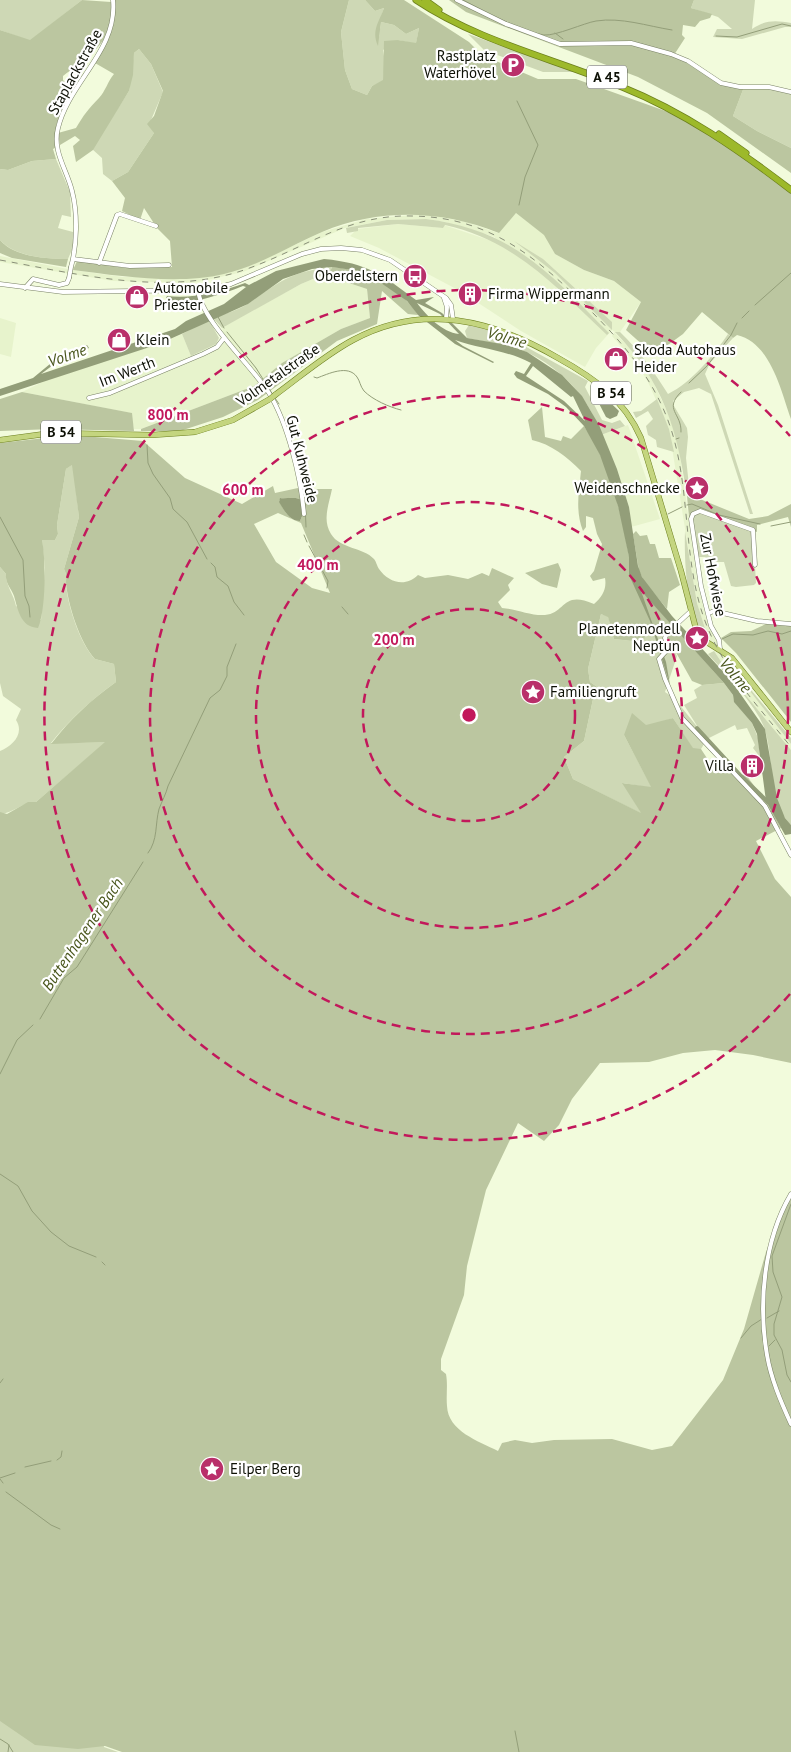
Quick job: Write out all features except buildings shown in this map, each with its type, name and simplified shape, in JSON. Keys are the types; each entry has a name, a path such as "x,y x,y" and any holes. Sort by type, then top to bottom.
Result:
{"highway":[{"name":"A 45","path":"416,0 482,36 621,86 666,106 699,125 791,188"},
{"name":"A 45","path":"425,0 451,17 484,33 622,83 665,102 732,144 791,188"}],"main road":[{"name":"B 54","path":"446,319 491,326 528,341 593,378 618,401 636,427 645,451 681,571 690,612 699,636 736,662 791,732"},
{"name":"Volmetalstraße","path":"0,440 52,433 171,435 196,432 227,423 270,399 331,353 360,336 392,324 446,319"}],"street":[{"name":"Staplackstraße","path":"25,288 33,280 59,285 67,282 69,278 73,259 75,222 72,191 60,162 57,133 70,101 107,38 114,19 113,0"},
{"path":"457,0 506,24 560,44 631,43 671,54 688,61 721,83 740,87 769,87 791,92"},
{"path":"99,263 117,216 120,214 156,226"},
{"path":"0,284 63,292 198,292 231,284 307,253 340,248 367,251 390,260 452,305 454,319"},
{"path":"73,259 130,266 169,265"},
{"name":"Gut Kuhweide","path":"198,292 211,320 262,383 282,417 300,486 304,514"},
{"path":"442,296 447,303 446,319"},
{"name":"Im Werth","path":"89,398 110,392 202,354 217,346 224,338"},
{"name":"Zur Hofwiese","path":"720,649 719,640 711,626 696,560 691,520 693,514 700,511 753,530 755,565"},
{"path":"709,613 714,611 757,622 791,624"},
{"path":"690,612 665,635 669,648 660,657 661,670 682,718 765,806 791,855"},
{"path":"791,1194 766,1258 765,1309 767,1356 774,1384 791,1424"}],"shaded area":[{"path":"0,0 82,0 30,41 0,30"},
{"path":"82,0 111,2 112,15 106,36 99,45 91,54 63,76 63,80 73,91 56,125 57,147 53,149 56,159 32,161 8,170 0,169 0,30 30,40"},
{"path":"115,0 349,0 341,32 345,70 352,89 367,95 372,86 383,80 384,41 398,40 416,43 419,28 406,34 394,25 381,22 378,46 375,36 384,8 375,11 365,0 404,0 469,42 482,55 538,79 576,79 671,113 718,139 791,192 791,419 773,370 758,348 749,340 737,335 733,338 702,312 683,334 654,355 626,330 641,302 614,281 584,270 555,254 544,235 516,213 499,233 477,225 433,216 388,216 366,219 322,232 249,266 224,274 206,277 188,279 149,278 73,270 77,261 126,268 172,267 170,241 157,228 144,208 140,220 122,211 125,198 112,181 128,172 154,133 147,124 154,116 163,91 151,64 139,49 134,53 133,75 129,91 93,150 76,162 73,146 80,140 75,136 60,145 58,133 76,128 86,112 101,96 114,74 95,63 111,33 115,17"},
{"path":"349,0 365,0 375,11 384,8 381,17 378,45 381,22 394,25 406,34 419,28 416,44 398,40 383,50 385,62 383,81 372,86 367,95 352,89 345,70 341,32"},
{"path":"449,0 694,0 691,8 712,14 710,18 700,21 695,27 683,25 682,35 685,38 674,55 714,80 744,87 733,116 757,131 791,148 791,173 707,113 638,77 466,12"},
{"path":"694,0 755,0 752,29 766,22 775,21 791,23 791,27 742,39 713,37 717,29 732,29 718,17 691,8"},
{"path":"468,34 575,72 543,72 484,50"},
{"path":"139,49 151,64 163,92 151,120 154,133 128,172 112,181 103,174 102,158 92,149 129,91 134,53"},
{"path":"744,87 791,92 791,148 757,131 733,116"},
{"path":"56,159 70,192 71,217 62,215 58,228 73,232 73,247 68,259 32,256 6,246 0,240 0,169 8,170 32,161"},
{"path":"516,213 545,235 555,254 584,270 614,281 641,302 620,332 615,333 632,350 652,380 667,411 678,441 697,580 706,618 717,644 709,641 697,603 669,429 648,382 639,367 612,336 615,332 612,330 596,348 585,367 521,331 460,291 379,248 350,236 357,229 398,224 443,228 444,225 492,241 495,237 445,222 426,219 387,220 345,228 243,272 193,283 113,281 0,262 0,256 73,270 123,277 209,277 269,257 322,232 366,219 426,214 466,222 498,233"},
{"path":"426,219 457,225 483,233 507,244 548,274 609,333 607,335 534,268 493,242 470,232 445,225 443,228 398,224 358,228 358,231 347,233 346,228 387,220"},
{"path":"0,240 6,246 31,256 68,259 66,267 12,258 0,253"},
{"path":"514,241 543,259 612,322 612,330 555,273"},
{"path":"332,267 330,272 301,284 222,328 213,318 245,305 297,274"},
{"path":"332,267 356,271 380,281 401,296 418,315 408,314 382,291 377,324 337,341 258,400 223,417 180,431 141,431 141,429 254,386 282,363 341,329 370,318 367,289 337,279 330,272"},
{"path":"330,272 337,279 367,289 370,318 341,329 282,363 254,386 141,429 134,429 131,413 22,392 55,376 159,344 182,334 191,356 216,344 224,334 222,328 228,324 301,284"},
{"path":"0,318 16,323 11,357 0,354"},
{"path":"209,320 219,338 216,344 191,356 182,334"},
{"path":"469,325 503,334 502,345 467,338 465,331"},
{"path":"615,332 620,332 634,346 668,394 694,376 728,334 733,338 710,363 705,374 718,405 753,514 750,514 711,394 699,388 684,392 673,401 687,428 686,458 690,495 687,496 673,428 666,408 646,370"},
{"path":"510,338 588,381 585,387 602,420 612,423 620,420 625,426 601,435 587,405 565,378 538,358 523,350 507,345"},
{"path":"22,392 132,413 134,431 53,429 0,431 0,399"},
{"path":"657,399 669,429 674,452 657,447 656,440 648,435 646,426 653,419 648,411 636,418 633,412 641,411"},
{"path":"542,407 545,437 561,441 563,436 571,439 584,426 593,440 608,472 626,539 630,575 634,584 639,592 648,598 724,683 702,685 692,681 669,640 658,626 646,631 644,640 614,639 608,617 601,614 588,669 590,682 600,689 601,697 593,699 584,741 564,757 573,779 641,813 622,783 651,787 624,735 632,713 646,725 673,718 693,748 701,749 716,772 746,775 771,808 781,828 756,841 775,879 791,897 791,1063 715,1050 683,1053 649,1062 600,1063 572,1099 559,1125 544,1141 518,1123 486,1190 467,1266 464,1295 441,1359 441,1370 446,1374 447,1378 447,1402 449,1415 453,1422 465,1434 498,1451 502,1443 515,1440 532,1443 554,1440 612,1439 652,1450 672,1446 723,1380 744,1329 766,1252 791,1192 791,1752 122,1752 105,1746 78,1749 35,1745 0,1721 0,812 7,814 28,802 36,802 105,742 51,744 81,710 116,682 114,664 95,659 84,643 72,612 67,592 64,569 79,517 72,465 66,469 57,525 58,534 55,540 42,540 44,560 43,609 38,628 27,624 19,612 7,583 6,574 0,567 0,443 54,437 95,437 143,441 185,478 242,504 273,486 275,493 298,488 304,498 317,489 332,489 327,518 328,529 331,534 340,543 369,555 375,560 383,574 392,580 397,582 408,581 418,575 425,578 448,575 468,579 482,573 489,576 492,568 514,578 508,585 510,590 498,602 502,608 545,615 552,613 570,601 584,600 594,604 603,593 605,586 605,578 593,581 590,576 594,571 602,544 593,518 586,516 586,527 583,531 578,501 581,471 546,445 532,440 528,420","holes":["281,498 301,500 303,514 300,521 296,521 301,523 330,593 312,588 276,562 254,524 278,513 295,520 287,514 279,501"]},
{"path":"628,425 660,519 631,527 629,507 617,469 601,435"},
{"path":"73,464 79,517 64,569 67,592 75,623 84,644 95,659 114,664 116,682 81,710 51,743 106,742 36,802 31,802 10,812 0,814 0,751 13,743 18,735 19,730 16,720 21,709 3,696 0,683 0,567 6,574 16,606 41,620 45,568 42,540 55,540 58,534 57,525 66,469"},
{"path":"690,495 749,519 768,516 791,504 791,527 788,517 757,525 757,532 700,512 694,514 692,520 689,517 687,496"},
{"path":"700,512 753,530 756,583 754,585 731,586 724,562 711,562 705,557 697,557 692,520 694,514"},
{"path":"636,531 640,536 647,535 650,544 655,544 659,558 671,558 680,585 669,592 667,609 644,581 639,571 633,534"},
{"path":"685,531 697,603 709,641 701,632 691,606 686,573"},
{"path":"558,563 561,570 557,588 542,584 525,573"},
{"path":"601,614 608,616 614,639 632,641 646,631 658,626 669,640 677,656 665,692 674,698 699,729 684,705 697,698 694,690 702,685 724,683 733,695 734,701 752,723 758,738 760,757 753,748 755,745 747,728 737,730 735,725 707,739 701,749 693,749 673,718 624,735 652,788 623,783 642,814 573,779 564,757 584,741 593,699 600,689 590,682 588,669"},
{"path":"766,624 791,626 791,722 736,653 721,638 731,632 751,631"},
{"path":"714,651 722,655 791,744 791,750 734,681"},
{"path":"714,651 734,681 791,750 791,825 778,805 765,730 756,711 708,654"},
{"path":"722,655 791,738 791,744"},
{"path":"0,1699 100,1725 104,1747 118,1752 0,1752"}],"water":[{"name":"Volme","path":"324,259 363,267 384,277 416,300 434,297 425,303 442,313 467,338 507,345 527,352 562,375 582,396 599,425 617,469 629,507 638,566 642,577 672,616 730,679 765,729 777,798 785,818 791,825 791,834 785,835 766,801 757,734 752,723 734,702 733,695 724,683 641,591 666,662 670,685 650,621 629,575 629,557 618,506 600,455 584,426 566,407 548,394 517,378 514,374 516,371 524,374 531,363 513,355 455,340 493,363 455,344 418,315 407,301 371,276 359,271 332,267 312,269 283,279 248,304 159,344 0,396 0,389 33,378 56,359 87,345 89,348 57,362 41,374 175,329 186,321 224,304 246,287 243,286 215,296 193,301 173,301 166,298 167,296 197,296 245,283 249,285 276,271","holes":["417,303 440,314 459,334 441,327","533,366 571,397 573,396 585,421 564,401 526,376"]},
{"path":"593,386 619,411 617,416 610,419 606,417 593,392"},
{"path":"280,498 301,500 303,514 300,521 296,521 287,514 279,502"}],"waterway":[{"path":"463,0 513,25 544,35 556,34 591,22 605,20 624,21 672,30"},
{"path":"716,36 737,37 782,24 791,26"},
{"path":"555,33 563,39"},
{"path":"517,101 538,145 525,177 519,205"},
{"path":"755,305 791,273"},
{"path":"742,318 749,311"},
{"path":"217,315 224,328"},
{"path":"689,383 707,366 731,335 737,323"},
{"path":"227,332 256,368 273,395"},
{"path":"314,377 317,378 332,372 348,371 357,377 363,389 372,397 381,403 401,410"},
{"path":"681,392 676,398 673,408 679,420 681,432"},
{"path":"275,398 279,404"},
{"path":"286,418 292,445"},
{"name":"Buttenhagener Bach","path":"147,445 148,463 153,474 170,498 173,509 187,522 207,559"},
{"path":"302,485 304,497"},
{"path":"305,502 306,527"},
{"path":"687,505 692,504 719,515 760,524"},
{"path":"668,514 682,507"},
{"path":"0,517 23,560 25,596 29,606 30,617"},
{"path":"771,526 791,522"},
{"path":"304,535 307,542"},
{"path":"309,546 328,581 327,588"},
{"name":"Buttenhagener Bach","path":"211,563 215,567 217,577 228,586 234,602 244,615"},
{"path":"342,607 348,614"},
{"path":"722,639 733,634 753,635 768,631 782,634 791,631"},
{"name":"Buttenhagener Bach","path":"148,853 156,832 159,809 168,786 210,698 220,690 227,676 227,667 236,644"},
{"path":"697,728 768,802"},
{"name":"Buttenhagener Bach","path":"40,1019 64,978 77,967 143,862"},
{"name":"Buttenhagener Bach","path":"0,1074 17,1040 33,1025"},
{"name":"Buttenhagener Bach","path":"0,1174 18,1186 32,1211 51,1232 69,1246 96,1257"},
{"path":"791,1204 772,1256 773,1272 782,1297 774,1324 774,1335 782,1350 787,1375 791,1382"},
{"name":"Buttenhagener Bach","path":"102,1262 105,1265"},
{"path":"767,1318 779,1311"},
{"path":"741,1338 751,1326 762,1319"},
{"path":"769,1346 775,1340"},
{"path":"0,1383 3,1379"},
{"path":"57,1460 61,1457 62,1451"},
{"path":"25,1467 51,1461"},
{"path":"0,1478 15,1473"},
{"path":"0,1479 3,1483"},
{"path":"6,1492 51,1525 60,1529"},
{"path":"515,1731 519,1752"},
{"path":"0,1739 8,1744 13,1752"},
{"path":"8,1752 9,1745"}],"railway":[{"path":"0,260 120,280 182,282 212,278 241,271 345,227 388,217 412,216 439,218 465,223 509,243 549,271 568,288 616,337 652,386 669,423 680,465 690,555 698,599 705,621 732,672 791,747"}],"place":[{"name":"Rastplatz Waterhövel","path":"513,65"},
{"name":"Oberdelstern","path":"415,276"},
{"name":"Firma Wippermann","path":"470,294"},
{"name":"Automobile Priester","path":"137,297"},
{"name":"Klein","path":"119,340"},
{"name":"Skoda Autohaus Heider","path":"616,359"},
{"name":"Weidenschnecke","path":"697,488"},
{"name":"Planetenmodell Neptun","path":"697,638"},
{"name":"Familiengruft","path":"533,692"},
{"name":"Villa","path":"752,766"},
{"name":"Eilper Berg","path":"212,1469"}]}
